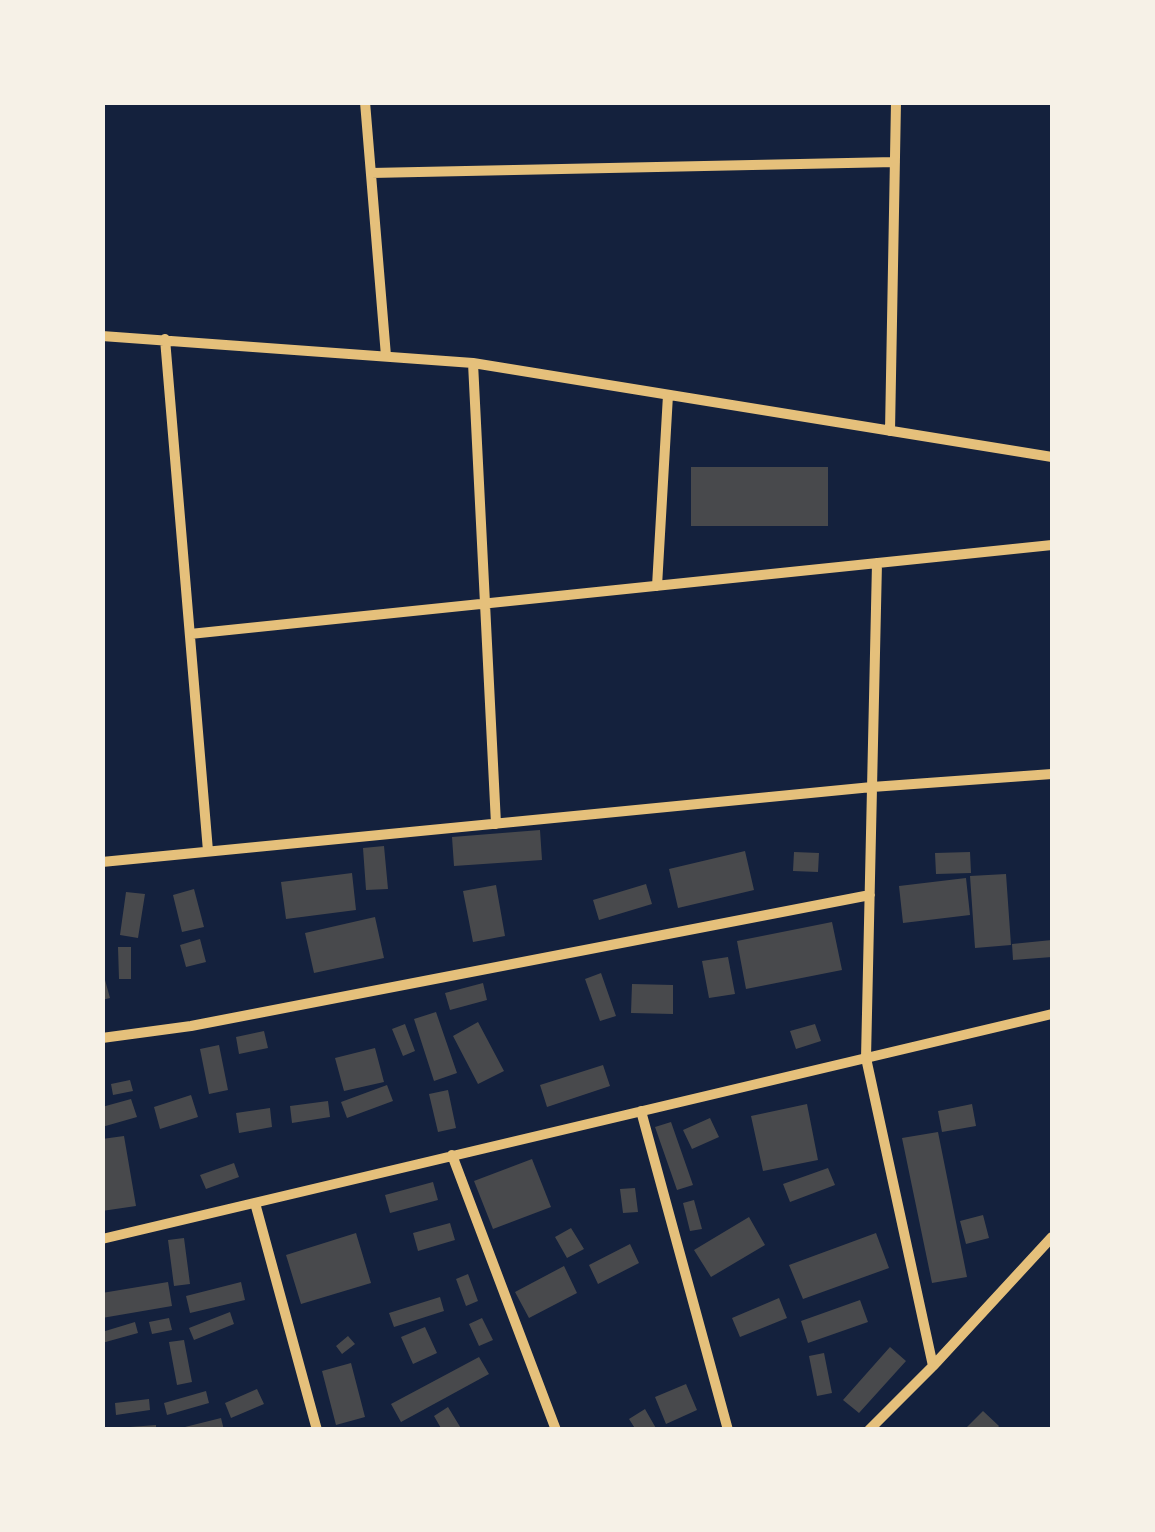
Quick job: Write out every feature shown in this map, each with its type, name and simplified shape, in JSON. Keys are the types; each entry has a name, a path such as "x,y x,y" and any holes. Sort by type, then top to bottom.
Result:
{"street":[{"path":"364,102 386,356"},
{"path":"890,431 896,102"},
{"path":"371,172 895,162"},
{"path":"102,336 473,363 1052,457"},
{"path":"165,339 208,852"},
{"path":"473,363 496,824"},
{"path":"658,586 668,395"},
{"path":"190,634 1052,545"},
{"path":"878,564 866,1058 933,1366"},
{"path":"102,862 872,787 1052,774"},
{"path":"102,1038 191,1026 870,894"},
{"path":"102,1239 1052,1014"},
{"path":"640,1111 728,1430"},
{"path":"452,1156 556,1430"},
{"path":"255,1203 318,1430"},
{"path":"869,1430 1052,1237"}],"building":[{"path":"691,467 828,467 828,526 691,526"},
{"path":"540,830 542,860 454,866 452,837"},
{"path":"384,846 388,889 366,890 363,848"},
{"path":"745,851 754,890 678,908 669,869"},
{"path":"794,852 819,853 818,872 793,871"},
{"path":"970,852 971,873 936,874 935,853"},
{"path":"352,873 356,910 286,919 281,882"},
{"path":"1006,874 1011,945 975,948 970,876"},
{"path":"966,878 970,915 903,923 899,886"},
{"path":"646,884 652,904 599,920 593,900"},
{"path":"496,885 505,936 473,942 463,891"},
{"path":"194,889 204,927 182,932 173,895"},
{"path":"126,892 145,894 138,938 120,935"},
{"path":"375,917 384,958 314,973 305,933"},
{"path":"832,922 842,970 746,989 737,941"},
{"path":"200,939 206,962 186,967 180,945"},
{"path":"1052,940 1052,957 1013,960 1012,944"},
{"path":"118,947 131,947 131,979 119,979"},
{"path":"728,957 735,994 709,998 702,961"},
{"path":"102,969 110,998 102,1000"},
{"path":"601,973 616,1016 600,1021 585,979"},
{"path":"483,983 487,1000 450,1010 445,993"},
{"path":"632,984 673,985 673,1014 631,1013"},
{"path":"436,1012 457,1073 434,1081 414,1019"},
{"path":"478,1022 504,1071 478,1084 453,1036"},
{"path":"405,1024 415,1051 403,1056 392,1029"},
{"path":"815,1024 821,1041 796,1049 790,1031"},
{"path":"264,1031 268,1048 239,1054 236,1037"},
{"path":"219,1045 228,1090 209,1094 200,1049"},
{"path":"375,1048 384,1082 344,1091 335,1058"},
{"path":"603,1065 610,1086 547,1107 540,1085"},
{"path":"130,1080 133,1091 113,1095 111,1084"},
{"path":"387,1085 393,1101 347,1118 341,1102"},
{"path":"448,1090 456,1128 438,1132 429,1094"},
{"path":"191,1095 198,1117 160,1129 154,1107"},
{"path":"131,1099 137,1117 102,1127 102,1107"},
{"path":"328,1101 330,1117 292,1123 290,1106"},
{"path":"807,1104 818,1160 763,1171 751,1116"},
{"path":"972,1104 976,1126 942,1132 938,1111"},
{"path":"270,1108 272,1127 239,1133 236,1113"},
{"path":"710,1118 719,1137 692,1149 683,1130"},
{"path":"671,1122 693,1185 677,1190 655,1127"},
{"path":"938,1132 967,1277 932,1283 902,1138"},
{"path":"124,1136 136,1206 102,1211 102,1139"},
{"path":"532,1159 551,1207 493,1229 474,1181"},
{"path":"234,1163 239,1177 206,1189 200,1175"},
{"path":"828,1168 835,1185 790,1202 783,1184"},
{"path":"433,1182 438,1200 390,1213 385,1195"},
{"path":"635,1188 638,1212 623,1213 620,1189"},
{"path":"694,1200 702,1229 690,1231 683,1203"},
{"path":"983,1215 989,1238 966,1244 960,1221"},
{"path":"749,1217 765,1245 711,1277 694,1250"},
{"path":"450,1223 455,1240 418,1251 413,1233"},
{"path":"571,1228 584,1249 567,1258 555,1237"},
{"path":"356,1233 371,1283 301,1304 286,1255"},
{"path":"876,1233 889,1268 803,1299 789,1265"},
{"path":"184,1238 190,1284 174,1286 168,1240"},
{"path":"630,1244 639,1263 598,1284 589,1265"},
{"path":"564,1266 577,1293 529,1318 515,1292"},
{"path":"468,1274 478,1301 466,1306 456,1279"},
{"path":"168,1282 172,1306 102,1318 102,1293"},
{"path":"241,1282 245,1300 190,1313 186,1296"},
{"path":"440,1297 444,1311 394,1327 389,1313"},
{"path":"779,1298 787,1318 740,1337 732,1318"},
{"path":"860,1300 868,1322 808,1343 801,1321"},
{"path":"230,1312 234,1324 194,1340 189,1328"},
{"path":"169,1318 172,1330 152,1334 149,1322"},
{"path":"482,1318 493,1340 479,1346 469,1324"},
{"path":"135,1322 138,1333 102,1343 102,1332"},
{"path":"425,1327 437,1353 413,1364 401,1337"},
{"path":"348,1336 355,1344 342,1354 336,1346"},
{"path":"184,1340 192,1382 177,1385 169,1342"},
{"path":"890,1347 906,1361 859,1413 843,1400"},
{"path":"824,1353 832,1393 817,1396 809,1356"},
{"path":"479,1357 489,1374 401,1422 391,1404"},
{"path":"351,1363 365,1417 336,1425 322,1371"},
{"path":"686,1384 697,1410 666,1424 655,1397"},
{"path":"257,1389 264,1404 231,1418 225,1403"},
{"path":"206,1391 209,1403 167,1415 164,1403"},
{"path":"149,1399 150,1410 116,1415 115,1403"},
{"path":"448,1407 462,1430 442,1430 434,1416"},
{"path":"645,1409 657,1430 636,1430 629,1419"},
{"path":"983,1411 999,1426 996,1430 964,1430"},
{"path":"221,1418 224,1430 181,1428"},
{"path":"156,1425 156,1430 130,1430 130,1427"}]}
